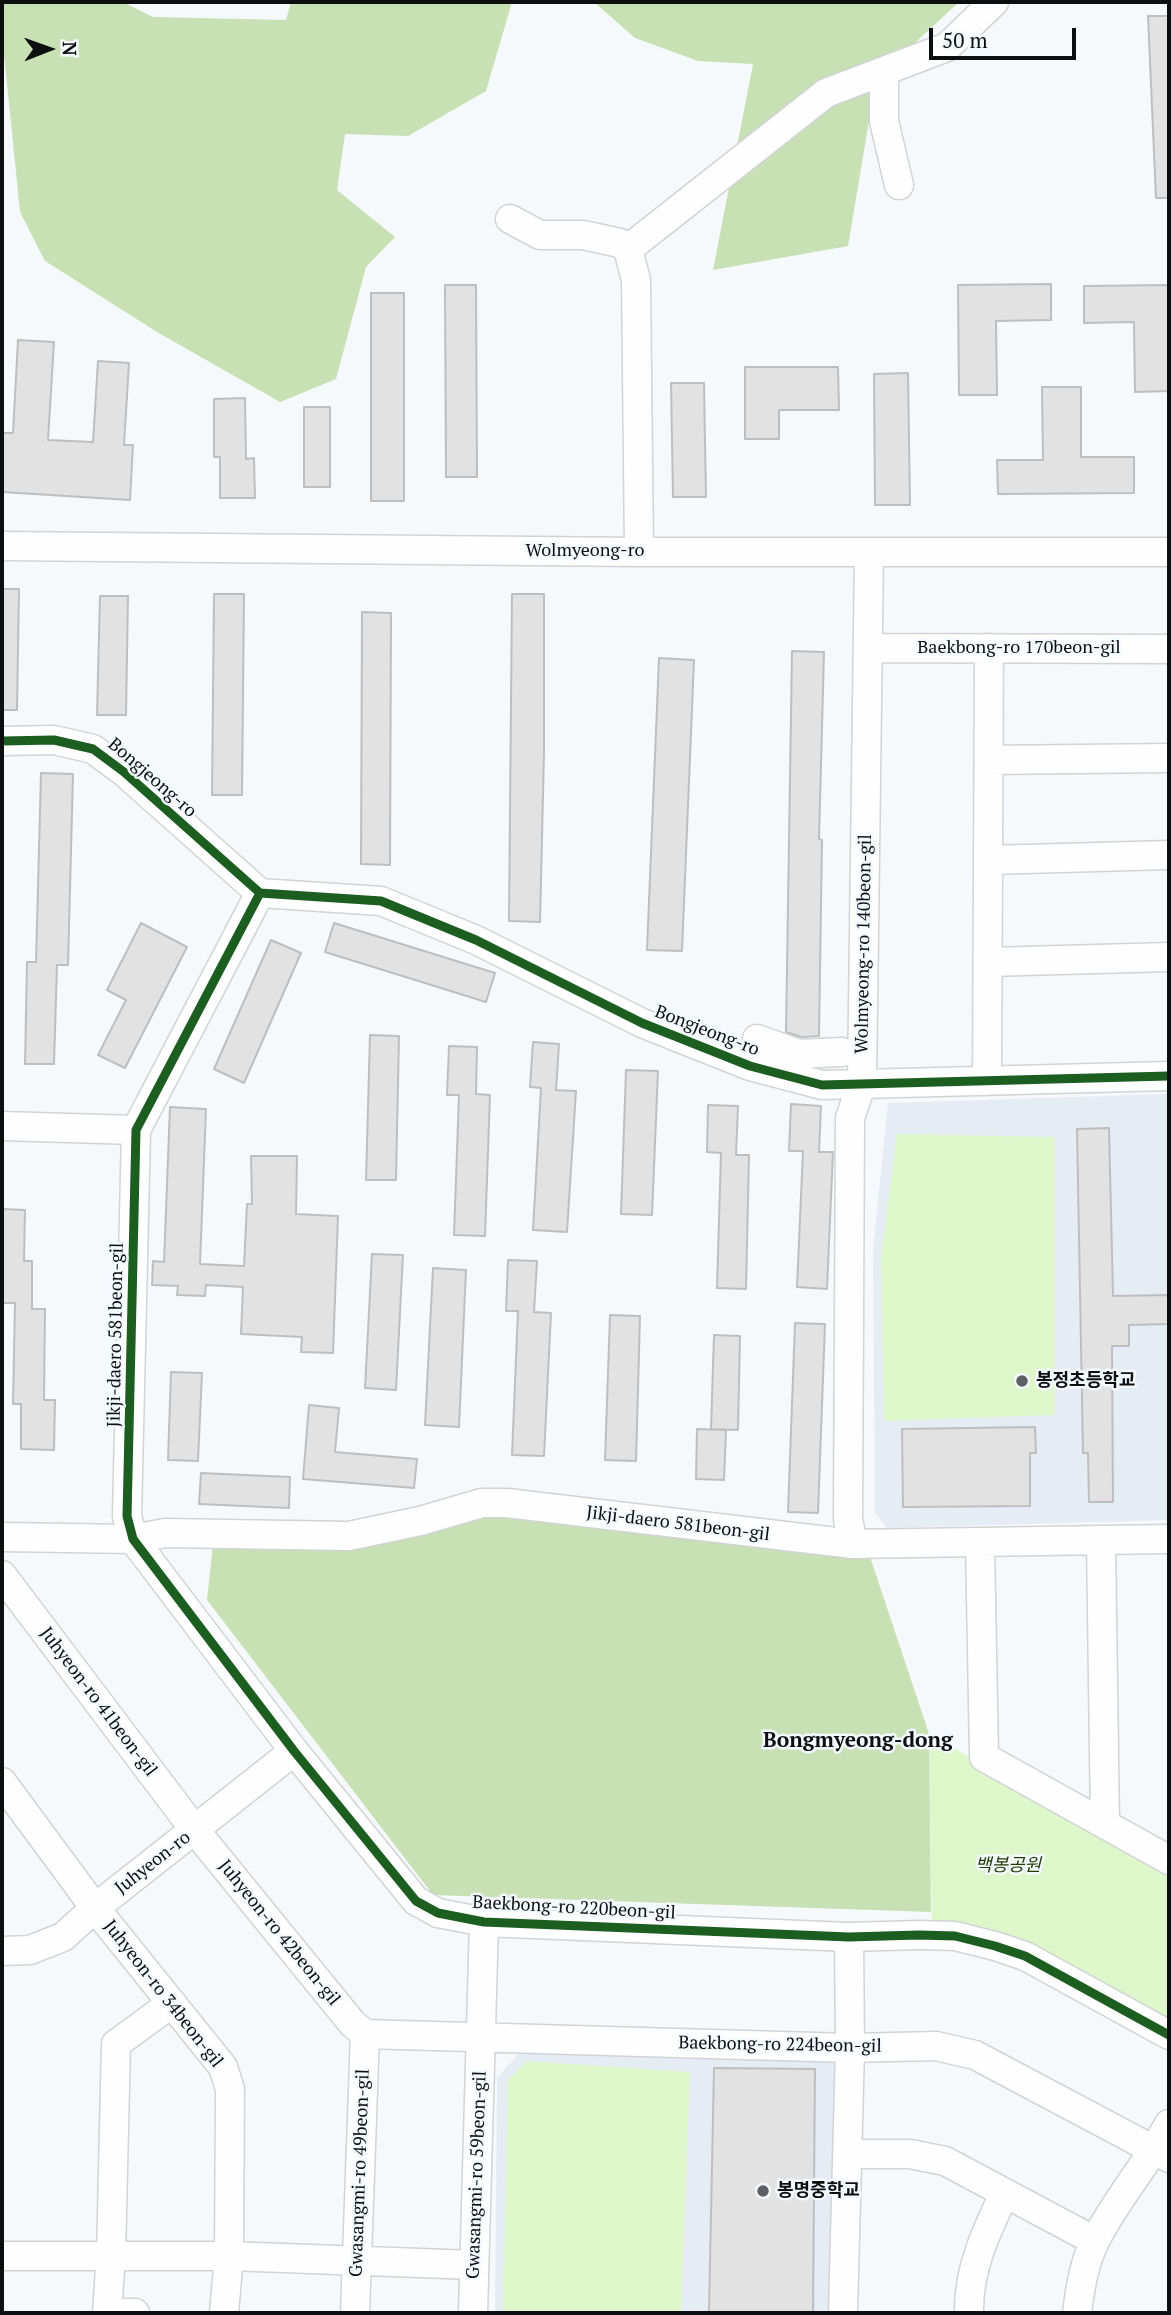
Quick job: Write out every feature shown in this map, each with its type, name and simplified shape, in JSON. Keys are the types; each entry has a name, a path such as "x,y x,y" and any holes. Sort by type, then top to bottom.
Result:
{"street":[{"path":"628,249 826,93 947,47 994,2"},
{"path":"884,71 884,121 899,185"},
{"path":"510,219 540,235 583,235 620,243 628,249 636,280 639,552"},
{"name":"Wolmyeong-ro","path":"2,546 639,552 1169,552"},
{"name":"Wolmyeong-ro 140beon-gil","path":"853,1544 848,1519 850,1118 862,1083 869,552"},
{"name":"Baekbong-ro 170beon-gil","path":"868,648 1169,649"},
{"path":"987,1080 989,648"},
{"name":"Bongjeong-ro","path":"2,741 54,740 93,749 124,772 260,893 381,901 476,940 642,1024 750,1066 822,1085 1169,1076"},
{"path":"989,760 1169,758"},
{"path":"988,860 1169,855"},
{"path":"2,1126 136,1130 260,893"},
{"path":"988,962 1169,957"},
{"path":"757,1039 799,1054 842,1052"},
{"name":"Jikji-daero 581beon-gil","path":"133,1539 127,1516 136,1130"},
{"name":"Jikji-daero 581beon-gil","path":"2,1537 133,1539 165,1533 349,1535 420,1521 482,1503 507,1503 853,1544 1169,1539"},
{"name":"Baekbong-ro 220beon-gil","path":"133,1539 294,1751 416,1901 438,1913 484,1922 849,1937 955,1936 1025,1956 1169,2035"},
{"path":"1101,1541 1105,1824"},
{"path":"980,1542 984,1757 1169,1860"},
{"name":"Juhyeon-ro 41beon-gil","path":"2,1575 194,1829"},
{"name":"Juhyeon-ro","path":"2,1951 30,1950 62,1937 294,1751"},
{"name":"Juhyeon-ro 34beon-gil","path":"2,1782 96,1908 223,2067 230,2089 229,2256 224,2313"},
{"name":"Juhyeon-ro 42beon-gil","path":"194,1829 352,2023 365,2034"},
{"name":"Gwasangmi-ro 59beon-gil","path":"473,2313 484,1922"},
{"path":"843,2313 850,2048 849,1937"},
{"path":"135,2313 107,2313 116,2044 172,2003"},
{"name":"Baekbong-ro 224beon-gil","path":"365,2034 850,2048 936,2046 975,2055 1162,2154"},
{"name":"Gwasangmi-ro 49beon-gil","path":"355,2313 365,2034"},
{"path":"1077,2313 1081,2283 1095,2241 1162,2154 1169,2124"},
{"path":"848,2154 910,2154 945,2161 1095,2241"},
{"path":"969,2313 968,2301 978,2250 1004,2194"},
{"path":"2,2256 229,2256 474,2264"}],"shaded area":[{"name":"봉정초등학교","path":"1169,1094 1169,1520 887,1528 875,1513 873,1249 888,1103"},
{"path":"522,2050 843,2058 837,2313 495,2313 497,2078"}],"green space":[{"path":"2,2 123,2 153,17 286,20 291,2 512,2 486,91 408,136 345,134 337,190 395,237 366,267 336,379 280,402 157,332 45,261 20,212 2,34"},
{"path":"594,2 959,2 917,41 874,91 848,246 713,270 753,64 698,61 635,38"},
{"path":"897,1134 1054,1137 1054,1415 884,1421 881,1257"},
{"path":"486,1511 869,1554 929,1734 931,1912 433,1895 207,1600 213,1544"},
{"name":"백봉공원","path":"929,1734 1169,1870 1169,2025 932,1927"},
{"path":"527,2061 690,2072 681,2313 503,2313 508,2080"}],"building":[{"path":"1148,16 1169,16 1169,198 1156,198"},
{"path":"1051,284 1051,320 996,321 997,395 959,395 958,285"},
{"path":"445,285 476,285 477,477 446,477"},
{"path":"1169,285 1169,391 1135,392 1134,322 1084,323 1084,286"},
{"path":"371,293 404,293 404,501 371,501"},
{"path":"18,340 54,342 48,440 93,442 98,361 129,363 124,445 133,445 130,500 2,492 2,433 13,433"},
{"path":"745,367 838,367 839,410 779,410 779,439 745,439"},
{"path":"908,373 910,505 875,505 874,374"},
{"path":"671,383 704,383 706,497 673,497"},
{"path":"1042,387 1081,387 1081,457 1134,457 1134,493 998,494 997,460 1043,460"},
{"path":"245,398 246,459 254,458 255,498 220,498 220,457 214,457 214,399"},
{"path":"304,407 330,407 330,487 304,487"},
{"path":"2,589 19,589 17,710 2,710"},
{"path":"214,594 244,594 242,795 212,795"},
{"path":"512,594 544,594 540,922 509,921"},
{"path":"100,596 128,596 126,715 97,715"},
{"path":"362,612 391,613 390,865 361,864"},
{"path":"792,651 824,652 819,839 822,840 819,1036 801,1037 786,1032"},
{"path":"659,658 694,660 682,951 647,950"},
{"path":"41,773 73,774 68,965 57,965 54,1064 25,1064 27,962 36,962"},
{"path":"141,923 187,947 125,1068 98,1055 126,1000 107,990"},
{"path":"334,923 495,973 486,1002 325,952"},
{"path":"271,940 301,953 244,1083 214,1069"},
{"path":"370,1035 399,1036 396,1180 366,1180"},
{"path":"533,1042 559,1044 556,1090 576,1091 567,1232 533,1230 541,1088 530,1087"},
{"path":"449,1046 477,1047 476,1094 490,1095 485,1236 454,1235 459,1095 447,1095"},
{"path":"626,1070 658,1071 652,1215 621,1214"},
{"path":"791,1104 821,1106 819,1152 833,1152 827,1289 797,1287 803,1151 789,1151"},
{"path":"708,1105 738,1106 736,1155 749,1155 746,1289 717,1288 721,1153 707,1152"},
{"path":"170,1107 206,1109 200,1264 244,1266 247,1204 252,1204 251,1156 297,1156 296,1214 338,1216 333,1353 301,1352 302,1337 241,1334 243,1287 206,1285 205,1296 177,1295 178,1286 152,1285 153,1261 164,1262"},
{"path":"1109,1128 1113,1296 1169,1295 1169,1324 1129,1325 1129,1346 1112,1346 1113,1502 1089,1502 1088,1453 1083,1453 1077,1129"},
{"path":"2,1209 25,1210 24,1261 32,1261 32,1309 45,1309 44,1400 55,1400 54,1450 21,1449 21,1404 13,1404 15,1303 2,1303"},
{"path":"372,1254 403,1255 396,1390 365,1388"},
{"path":"508,1260 537,1261 534,1312 551,1313 544,1456 512,1455 518,1311 506,1311"},
{"path":"433,1268 466,1270 459,1427 425,1425"},
{"path":"610,1315 640,1316 636,1461 605,1460"},
{"path":"795,1323 825,1324 818,1513 788,1512"},
{"path":"714,1335 740,1336 738,1430 711,1429"},
{"path":"171,1372 202,1373 198,1461 168,1460"},
{"path":"309,1405 339,1408 335,1452 417,1459 414,1488 303,1479"},
{"path":"1035,1427 1036,1453 1030,1453 1030,1506 903,1507 902,1429"},
{"path":"697,1429 726,1430 724,1480 696,1479"},
{"path":"201,1473 290,1477 289,1508 199,1504"},
{"name":"봉명중학교","path":"714,2068 815,2069 813,2313 709,2313"}],"cycle path":[{"path":"2,741 54,740 93,749 124,772 260,893 381,901 476,940 642,1023 750,1066 822,1085 1169,1076"},
{"path":"260,893 136,1130 127,1516 133,1539 294,1751 416,1901 438,1913 484,1922 849,1937 955,1936 1025,1956 1169,2035"}],"place":[{"name":"봉정초등학교","path":"1022,1381"},
{"name":"봉명중학교","path":"763,2191"}],"district":[{"name":"Bongmyeong-dong","path":"858,1741"}]}
